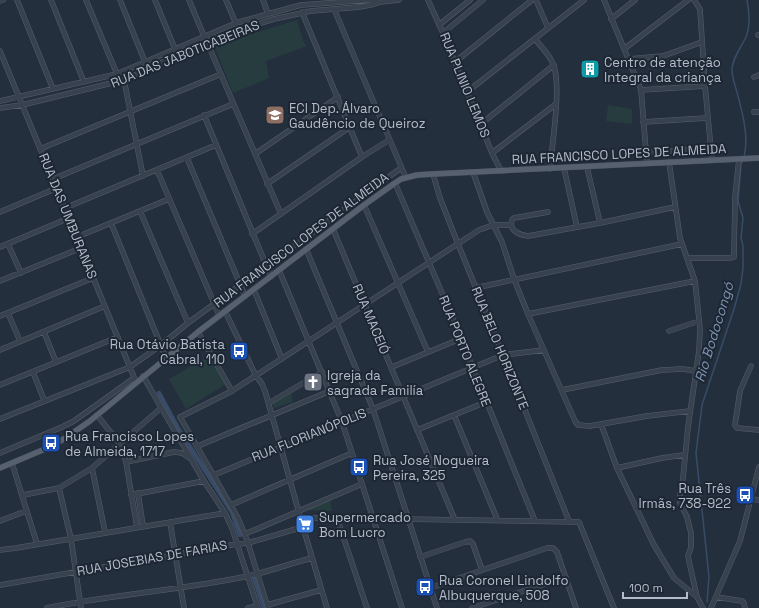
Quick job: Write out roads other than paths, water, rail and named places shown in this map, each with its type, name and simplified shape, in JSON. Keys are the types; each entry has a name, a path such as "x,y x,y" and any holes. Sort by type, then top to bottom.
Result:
{"main road":[{"name":"RUA FRANCISCO LOPES DE ALMEIDA","path":"0,468 45,449 64,439 90,421 135,380 143,376 224,311 254,290 364,205 395,183 406,178 417,175 433,174 759,158"}],"street":[{"path":"17,0 54,89"},
{"path":"51,0 84,82"},
{"path":"86,0 117,74"},
{"path":"120,0 145,62"},
{"path":"155,0 175,49"},
{"path":"189,0 204,36"},
{"path":"226,0 238,30"},
{"path":"262,0 268,14"},
{"path":"298,0 301,5"},
{"path":"370,2 399,0"},
{"name":"RUA PLINIO LEMOS","path":"428,0 492,153 501,171"},
{"path":"439,25 470,0"},
{"path":"443,33 483,0"},
{"path":"455,62 532,0"},
{"path":"536,0 548,28"},
{"path":"467,92 584,0"},
{"path":"604,0 641,90 647,163"},
{"path":"612,18 635,0"},
{"path":"624,48 688,0"},
{"path":"694,0 700,9 707,118 712,160"},
{"name":"RUA DAS JABOTICABEIRAS","path":"0,101 117,74 236,23 301,5 332,1 370,2"},
{"name":"RUA DAS JABOTICABEIRAS","path":"0,108 22,105 124,80 207,42 238,30 302,12 334,10 370,2"},
{"path":"334,10 406,178"},
{"path":"302,12 362,157"},
{"path":"535,39 554,65 556,74 556,104 550,168"},
{"path":"207,42 281,214"},
{"path":"629,59 663,56 702,42"},
{"name":"RUA DAS UMBURANAS","path":"0,51 135,380"},
{"path":"481,124 554,65"},
{"path":"40,149 221,74"},
{"path":"124,80 143,176"},
{"path":"641,90 705,86"},
{"path":"255,154 338,97"},
{"path":"53,179 136,143 233,104"},
{"path":"492,153 556,104"},
{"path":"204,115 271,277"},
{"path":"643,122 707,118"},
{"path":"267,184 350,127"},
{"path":"252,234 362,157 389,140"},
{"path":"65,208 216,146"},
{"path":"646,152 711,149"},
{"path":"187,158 245,296"},
{"path":"688,258 730,258 734,255 735,198 741,159"},
{"path":"669,162 682,244 695,281 699,321 699,351 679,499 691,533 691,547 688,561 697,597 703,608"},
{"path":"586,167 600,223"},
{"path":"0,419 44,400 130,367 161,345 188,323 402,168"},
{"path":"564,168 577,227"},
{"path":"157,170 219,315"},
{"path":"473,172 487,212 502,242 514,279 528,314 578,425 590,426 661,414 690,411"},
{"name":"RUA BELO HORIZONTE","path":"433,174 440,198 475,288 569,522"},
{"name":"RUA PORTO ALEGRE","path":"395,183 535,521"},
{"path":"0,212 57,188"},
{"path":"77,237 169,199"},
{"path":"364,205 428,352"},
{"path":"548,212 514,218 511,224 512,229 520,234 528,236 600,223 675,206"},
{"path":"140,211 188,323"},
{"path":"0,247 69,218"},
{"path":"110,223 166,358"},
{"path":"321,590 267,607 248,543 231,505 180,417 232,391 256,376 479,230 493,225 511,224"},
{"name":"RUA MACEIÓ","path":"333,229 455,520"},
{"path":"8,244 21,273"},
{"path":"475,288 682,244"},
{"path":"0,281 81,248"},
{"path":"306,249 338,322 373,409 437,608"},
{"path":"279,270 342,422 402,608"},
{"path":"0,316 93,278"},
{"path":"528,314 695,281"},
{"path":"254,290 282,359"},
{"path":"0,350 105,306"},
{"path":"224,311 256,376 262,384 269,404 289,480 327,608"},
{"path":"8,313 20,341"},
{"path":"669,331 699,321"},
{"path":"44,332 56,362"},
{"path":"198,332 232,391"},
{"path":"0,385 118,337"},
{"path":"392,367 460,339"},
{"name":"RUA FLORIANÓPOLIS","path":"214,475 503,355 544,350"},
{"path":"751,366 740,391 735,425 737,428 759,430"},
{"path":"562,390 662,370 678,369 696,371"},
{"path":"33,372 44,400"},
{"path":"269,404 322,372"},
{"path":"143,376 204,481 225,512 238,544 246,576 257,607 248,608"},
{"path":"0,453 62,427 135,380"},
{"path":"198,446 330,391"},
{"path":"417,430 486,402"},
{"path":"23,495 59,488 92,468 161,408"},
{"path":"86,411 90,421"},
{"path":"97,415 120,444 126,462 137,527"},
{"path":"454,415 498,521"},
{"path":"601,424 617,468 654,545 670,572 678,582 697,597"},
{"path":"126,462 174,452 182,453 193,460"},
{"path":"231,505 352,453"},
{"path":"617,468 662,458 684,455"},
{"path":"12,463 37,544"},
{"path":"712,606 740,541 759,467"},
{"path":"92,468 105,532"},
{"path":"131,495 204,481"},
{"path":"244,534 362,484"},
{"path":"59,488 77,571 81,608"},
{"path":"138,493 143,526"},
{"path":"751,499 759,500"},
{"path":"0,521 26,511"},
{"path":"0,550 225,512"},
{"path":"300,518 578,522 614,608"},
{"path":"337,518 367,608"},
{"path":"170,522 184,608"},
{"name":"RUA JOSEBIAS DE FARIAS","path":"0,585 175,554 248,543 303,527"},
{"path":"420,557 468,541 472,542 482,570"},
{"path":"430,588 547,548 553,548 558,552 576,608"},
{"path":"47,608 80,601 246,576 312,558"},
{"path":"472,608 566,577"},
{"path":"716,597 742,601 745,608"}],"waterway":[{"name":"Rio Bodocongó","path":"744,157 746,142 745,126 733,80 732,66 748,30 749,14 747,0"},
{"name":"Rio Bodocongó","path":"707,602 709,577 696,453 702,405 741,284 743,268 743,246 741,238 743,218 738,201 741,164 743,160"},
{"path":"159,393 179,430 232,512 240,535"},
{"path":"253,575 264,608"}],"place":[{"name":"Centro de atenção Integral da criança","path":"590,69"},
{"name":"ECI Dep. Álvaro Gaudêncio de Queiroz","path":"275,115"},
{"name":"Rua Otávio Batista Cabral, 110","path":"239,351"},
{"name":"Igreja da sagrada Familía","path":"313,382"},
{"name":"Rua Francisco Lopes de Almeida, 1717","path":"51,443"},
{"name":"Rua José Nogueira Pereira, 325","path":"359,467"},
{"name":"Rua Três Irmãs, 738-922","path":"745,495"},
{"name":"Supermercado Bom Lucro","path":"305,524"},
{"name":"Rua Coronel Lindolfo Albuquerque, 508","path":"425,587"}]}
